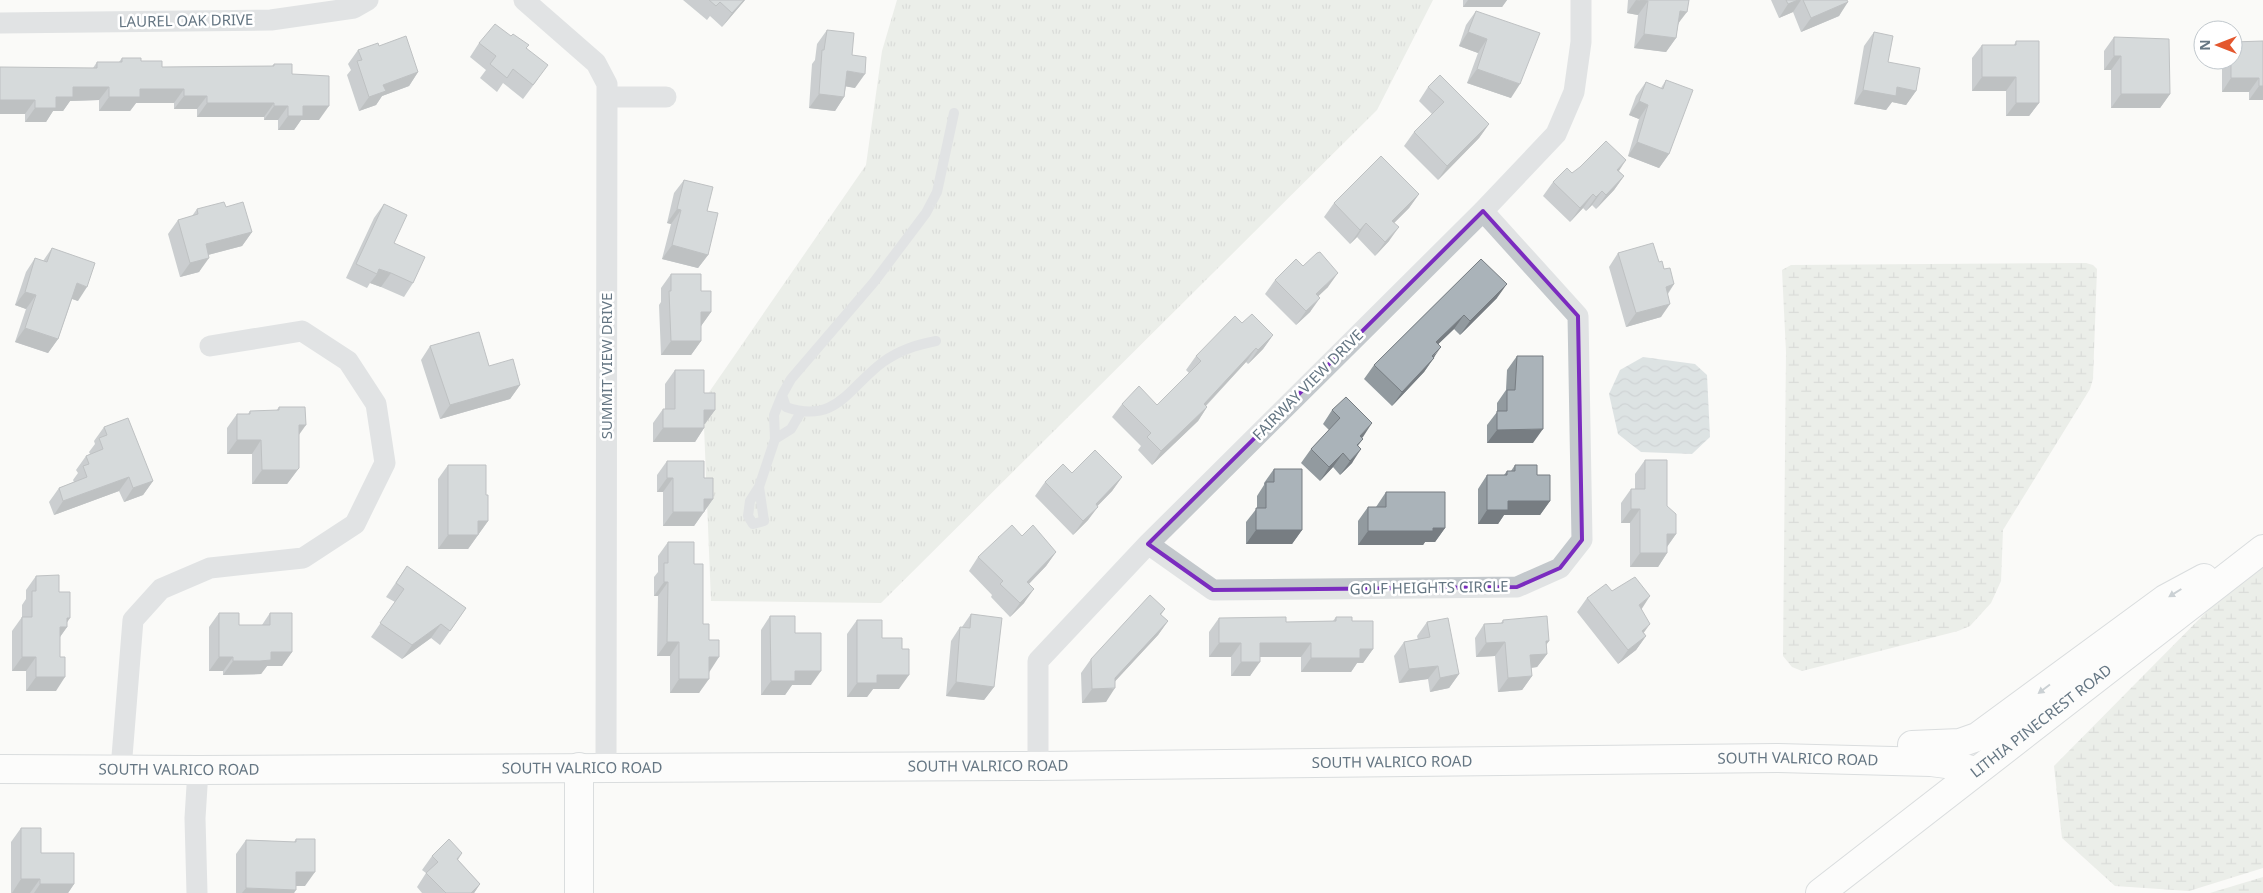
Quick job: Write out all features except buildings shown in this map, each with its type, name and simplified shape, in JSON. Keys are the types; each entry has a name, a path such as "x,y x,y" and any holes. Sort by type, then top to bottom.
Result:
{"street":[{"name":"LAUREL OAK DRIVE","path":"0,23 271,20 354,8 368,0"},
{"name":"SUMMIT VIEW DRIVE","path":"524,0 596,63 607,84 606,767"},
{"name":"FAIRWAY VIEW DRIVE","path":"1038,766 1038,661 1148,544 1483,211 1556,134 1574,92 1581,42 1580,0"},
{"path":"607,97 666,97"},
{"name":"GOLF HEIGHTS CIRCLE","path":"1148,544 1213,590 1517,586 1560,568 1582,540 1578,316 1483,211"},
{"path":"121,769 133,620 161,589 210,568 303,558 355,524 385,463 376,404 348,362 318,341 302,331 210,346"},
{"name":"LITHIA PINECREST ROAD","path":"1820,893 2263,548"},
{"path":"1777,758 1811,751 1946,745 1969,741 1992,728 2165,599 2194,582 2237,569"},
{"name":"SOUTH VALRICO ROAD","path":"0,769 198,770 1038,766 1777,758 1931,762 1954,765 1975,771"},
{"path":"579,767 579,893"},
{"path":"197,893 196,818 198,770"}],"lane":[{"path":"759,487 775,439 774,415 790,379 879,276 926,213 937,192 954,113"},
{"path":"782,395 786,407 801,412 823,410 840,403 883,362 907,348 936,341"},
{"path":"775,439 790,430 801,412"}],"highlighted area":[{"path":"1483,211 1578,316 1582,540 1560,568 1517,587 1213,590 1148,544"}],"green space":[{"path":"897,0 1433,0 1377,110 881,603 711,601 703,401 866,165 882,51"},
{"path":"2086,263 2093,265 2097,269 2093,379 2090,389 2003,530 2001,581 1991,603 1970,626 1958,631 1802,671 1792,667 1783,656 1786,352 1782,270 1791,265"},
{"path":"2263,566 2263,868 2189,891 2115,886 2062,838 2054,766 2222,596"},
{"path":"2263,877 2263,893 2210,893"}],"water":[{"path":"1643,357 1695,364 1707,375 1710,437 1692,454 1641,452 1618,434 1609,394 1620,370"}]}
